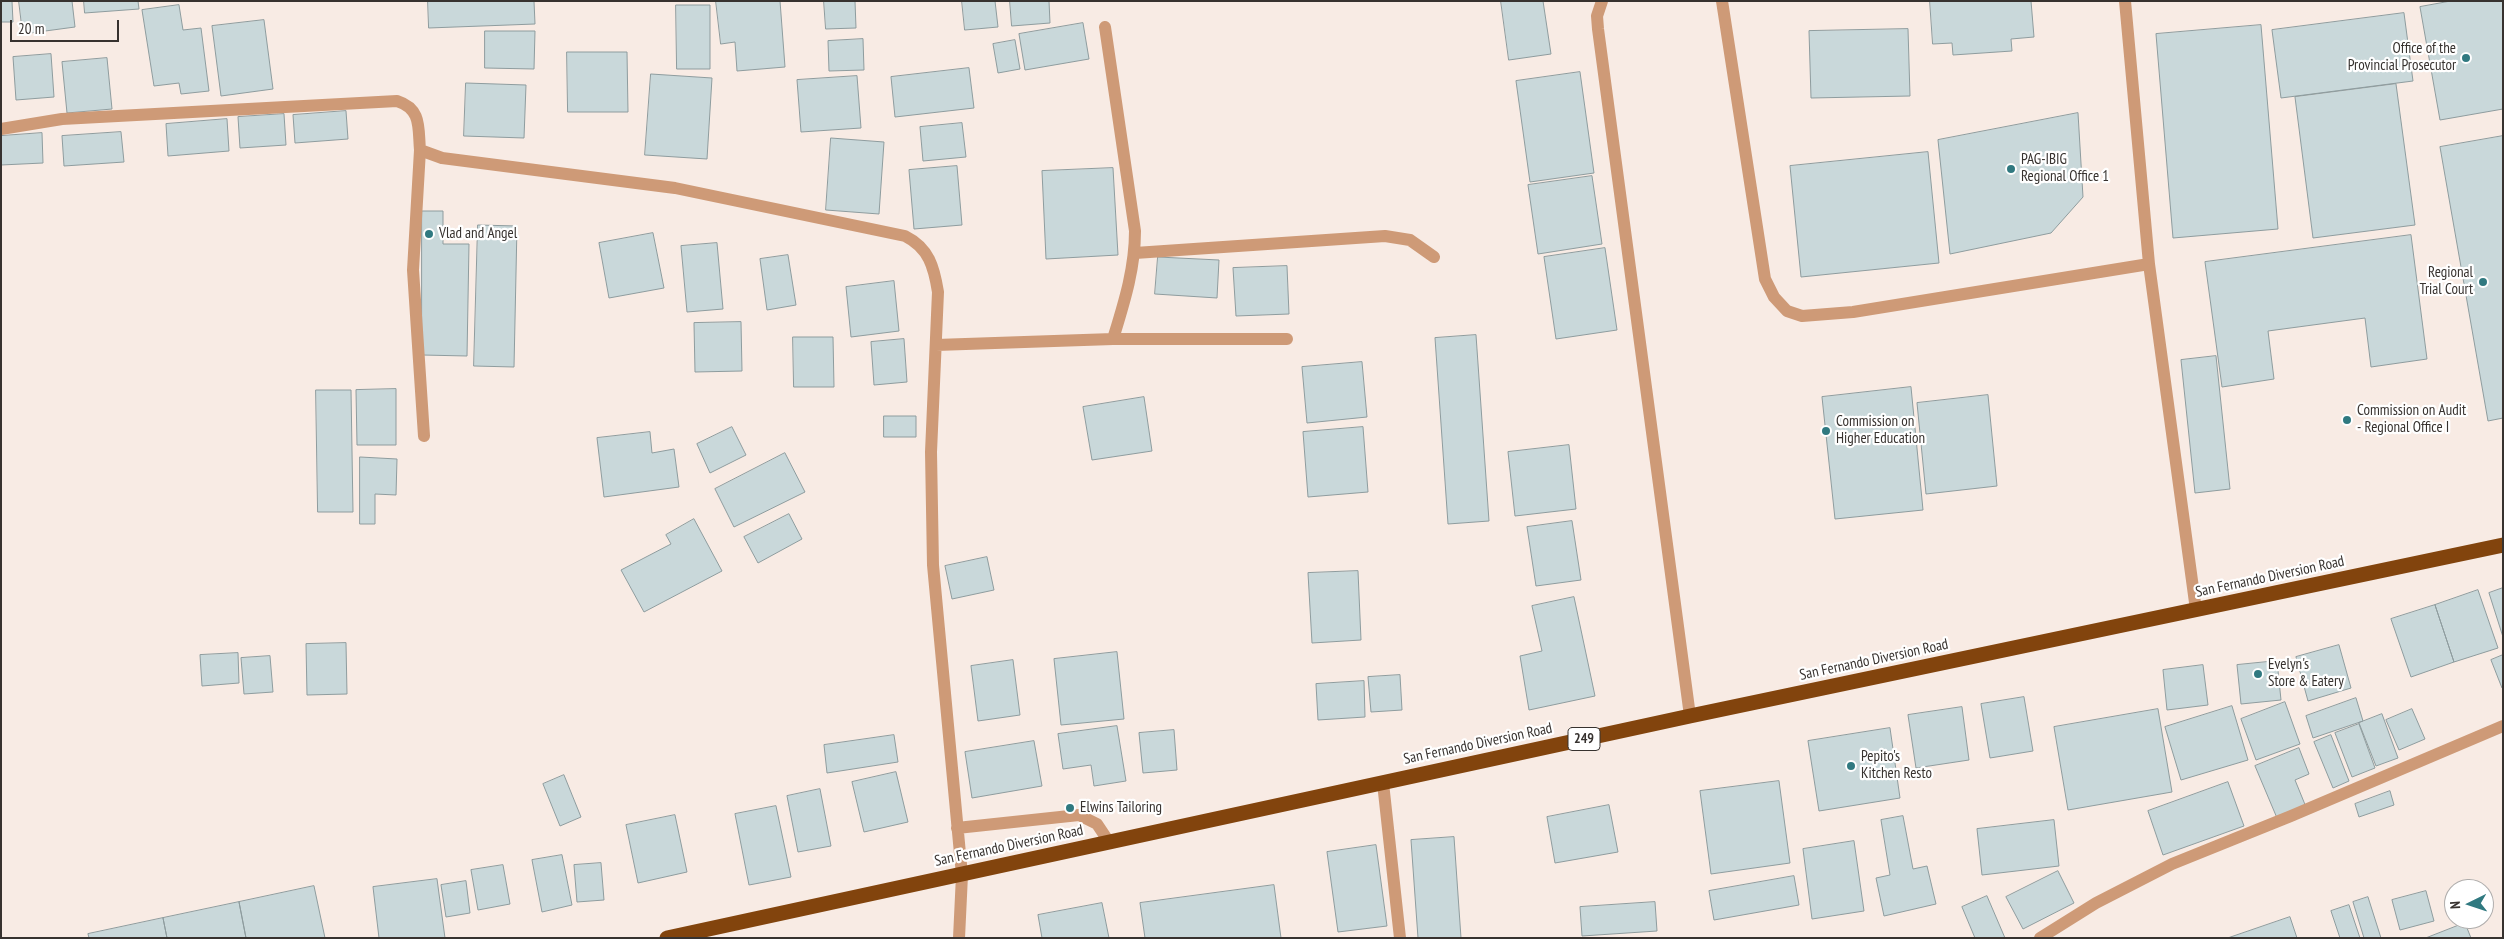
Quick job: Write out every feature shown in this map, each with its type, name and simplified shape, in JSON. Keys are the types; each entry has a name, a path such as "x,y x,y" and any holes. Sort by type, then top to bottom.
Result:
{"highway":[{"name":"San Fernando Diversion Road","path":"667,938 1690,716 2503,545"}],"street":[{"path":"1602,1 1597,16 1598,29 1690,716"},
{"path":"1722,1 1765,278 1774,297 1787,311 1802,316 1853,312 2149,264"},
{"path":"2125,1 2149,264 2196,610"},
{"path":"1105,28 1135,232 1132,276 1113,339"},
{"path":"1,129 62,119 397,101 414,110 420,150 413,270 424,436"},
{"path":"420,150 452,159 675,188 905,236 917,242 927,253 934,269 938,292 931,452 933,566 962,875 959,938"},
{"path":"1135,253 1385,236 1410,240 1434,257"},
{"path":"936,345 1113,339 1287,339"},
{"path":"2040,938 2096,903 2172,864 2503,726"},
{"path":"1383,783 1400,938"},
{"path":"957,828 1079,815 1097,824 1109,842"}],"building":[{"path":"1,1 12,1 13,22 1,22"},
{"path":"19,1 72,1 75,27 23,34"},
{"path":"84,1 138,1 139,9 85,13"},
{"path":"428,1 534,1 535,24 429,28"},
{"path":"716,1 780,1 785,67 737,71 735,42 721,44"},
{"path":"824,1 855,1 856,28 826,29"},
{"path":"962,1 995,1 998,27 965,30"},
{"path":"1010,1 1049,1 1050,23 1012,26"},
{"path":"1501,1 1543,1 1551,54 1509,60"},
{"path":"1930,1 2031,1 2034,37 2011,39 2012,51 1953,55 1952,43 1933,44"},
{"name":"Office of the Provincial Prosecutor","path":"2451,1 2503,1 2503,109 2440,120 2420,7"},
{"path":"179,5 183,30 201,28 209,91 181,94 179,83 154,86 142,10"},
{"path":"676,5 710,5 710,69 677,69"},
{"path":"2404,13 2413,81 2281,98 2272,30"},
{"path":"264,20 273,89 221,96 212,26"},
{"path":"1083,23 1089,59 1025,70 1019,34"},
{"path":"2261,25 2278,229 2173,238 2156,34"},
{"path":"1908,29 1910,96 1811,98 1809,31"},
{"path":"485,31 535,31 534,69 485,68"},
{"path":"863,39 864,70 829,71 828,41"},
{"path":"1015,40 1020,69 998,73 993,44"},
{"path":"567,52 627,52 628,112 568,112"},
{"path":"51,54 54,97 16,100 13,57"},
{"path":"107,58 112,109 67,113 62,62"},
{"path":"969,68 974,108 895,117 891,77"},
{"path":"1580,72 1594,173 1530,182 1516,81"},
{"path":"651,74 712,78 707,159 645,155"},
{"path":"857,76 861,128 801,132 797,80"},
{"path":"466,83 526,85 524,138 464,136"},
{"path":"2396,84 2415,225 2313,238 2295,97"},
{"path":"346,111 348,139 295,143 293,115"},
{"name":"PAG-IBIG Regional Office 1","path":"2078,113 2083,197 2051,233 1950,254 1938,140"},
{"path":"284,114 286,145 240,148 238,117"},
{"path":"227,119 229,151 168,156 166,124"},
{"path":"962,123 966,157 923,161 920,127"},
{"path":"121,132 124,162 64,166 62,136"},
{"path":"42,133 43,163 1,165 1,136"},
{"name":"Regional Trial Court","path":"2503,136 2503,418 2488,421 2440,147"},
{"path":"831,138 884,142 879,214 826,210"},
{"path":"1928,152 1939,263 1801,277 1790,166"},
{"path":"957,166 962,225 914,229 909,170"},
{"path":"1113,168 1118,255 1046,259 1042,171"},
{"path":"1592,176 1602,244 1538,254 1528,185"},
{"path":"422,211 443,211 443,244 469,244 467,356 422,355"},
{"path":"478,225 517,226 514,367 474,366"},
{"path":"653,233 664,288 609,298 599,243"},
{"path":"2411,235 2427,359 2371,367 2365,318 2268,331 2274,379 2222,387 2205,262"},
{"path":"717,243 723,309 687,312 681,246"},
{"path":"1605,248 1617,330 1556,339 1544,257"},
{"path":"788,255 796,305 767,310 760,259"},
{"path":"1158,257 1219,260 1217,298 1155,294"},
{"path":"1287,266 1289,314 1236,316 1233,268"},
{"path":"894,281 899,331 851,337 846,287"},
{"path":"741,322 742,371 695,372 694,323"},
{"path":"1476,335 1489,521 1448,524 1435,338"},
{"path":"793,337 833,337 834,387 794,387"},
{"path":"904,339 907,382 874,385 871,342"},
{"path":"2216,356 2230,489 2195,493 2181,360"},
{"path":"1362,362 1367,417 1307,423 1302,367"},
{"path":"1911,387 1923,510 1835,519 1822,397"},
{"path":"396,389 396,445 357,445 356,390"},
{"path":"316,390 351,390 353,512 318,512"},
{"path":"1988,395 1997,486 1926,494 1917,403"},
{"path":"1144,397 1152,451 1092,460 1083,407"},
{"path":"884,416 916,416 916,437 884,437"},
{"path":"732,427 746,455 710,473 697,444"},
{"path":"1363,427 1368,492 1308,497 1303,432"},
{"path":"650,432 652,453 674,449 679,487 604,497 597,438"},
{"path":"1569,445 1576,509 1515,516 1508,452"},
{"path":"785,453 805,492 734,527 715,489"},
{"path":"360,457 397,459 396,495 375,494 375,524 360,524"},
{"path":"789,514 802,539 758,563 744,537"},
{"path":"694,519 722,571 644,612 621,570 671,544 666,535"},
{"path":"1572,521 1581,580 1536,586 1527,527"},
{"path":"987,557 994,590 952,599 945,566"},
{"path":"1358,571 1361,640 1312,643 1308,573"},
{"path":"2503,588 2503,637 2489,593"},
{"path":"2478,590 2498,648 2454,662 2435,605"},
{"path":"1574,597 1595,696 1529,710 1520,656 1542,651 1532,606"},
{"path":"2435,605 2454,662 2411,677 2391,619"},
{"path":"346,643 347,694 307,695 306,644"},
{"path":"2339,645 2351,688 2308,701 2296,657"},
{"path":"1117,652 1124,719 1061,725 1054,659"},
{"path":"238,653 239,683 202,686 200,655"},
{"path":"2503,655 2503,687 2502,688 2491,660"},
{"path":"270,656 273,692 244,694 241,658"},
{"path":"1013,660 1020,715 978,721 971,666"},
{"path":"2277,661 2281,700 2241,704 2237,665"},
{"path":"2203,665 2208,705 2167,710 2163,670"},
{"path":"1400,675 1402,710 1371,712 1368,677"},
{"path":"1364,681 1365,717 1318,720 1316,684"},
{"path":"2024,697 2033,751 1990,758 1981,704"},
{"path":"2356,698 2363,721 2313,738 2306,716"},
{"path":"2285,702 2300,744 2256,760 2241,719"},
{"path":"2232,706 2248,760 2181,780 2165,727"},
{"path":"1962,707 1969,760 1916,768 1908,715"},
{"path":"2158,709 2172,792 2068,810 2054,727"},
{"path":"2412,709 2425,739 2399,750 2386,720"},
{"path":"2382,714 2398,758 2376,766 2359,723"},
{"path":"2359,724 2375,768 2352,777 2335,733"},
{"path":"1117,726 1126,781 1094,786 1091,765 1063,769 1058,734"},
{"path":"1890,728 1900,798 1819,811 1808,741"},
{"path":"1174,730 1177,770 1143,773 1139,733"},
{"path":"894,735 898,762 827,773 824,745"},
{"path":"2331,735 2349,781 2333,788 2314,742"},
{"path":"1034,741 1042,786 972,798 965,752"},
{"path":"2299,748 2309,774 2295,780 2306,807 2277,818 2255,766"},
{"path":"896,772 908,822 864,832 852,782"},
{"path":"564,775 581,817 560,826 543,784"},
{"path":"1779,781 1790,863 1711,874 1700,791"},
{"path":"2228,782 2244,826 2163,855 2148,811"},
{"path":"820,789 831,846 798,852 787,796"},
{"path":"2390,791 2394,805 2359,817 2355,804"},
{"path":"1609,805 1618,852 1555,863 1547,817"},
{"path":"776,806 791,877 749,885 735,814"},
{"path":"675,815 687,872 638,883 626,825"},
{"path":"1903,816 1913,869 1927,866 1936,904 1884,916 1876,878 1890,875 1881,820"},
{"path":"2054,820 2059,866 1982,875 1977,829"},
{"path":"1454,837 1461,938 1418,938 1411,840"},
{"path":"1854,841 1864,911 1812,919 1803,849"},
{"path":"1376,845 1387,926 1338,932 1327,852"},
{"path":"562,855 572,905 542,912 532,860"},
{"path":"601,863 604,900 577,902 574,865"},
{"path":"503,865 510,904 478,910 471,870"},
{"path":"2058,871 2074,903 2023,929 2006,897"},
{"path":"1794,876 1799,905 1714,920 1709,891"},
{"path":"437,879 445,938 379,938 373,887"},
{"path":"466,881 470,913 446,917 441,885"},
{"path":"1274,885 1281,938 1145,938 1140,903"},
{"path":"314,886 325,938 246,938 239,902"},
{"path":"2426,891 2434,921 2400,930 2392,900"},
{"path":"1987,896 2005,938 1975,938 1962,907"},
{"path":"2368,897 2381,938 2364,938 2353,902"},
{"path":"239,902 246,938 167,938 163,918"},
{"path":"1655,902 1657,931 1582,936 1580,907"},
{"path":"1102,903 1109,938 1042,938 1038,915"},
{"path":"2349,905 2360,938 2340,938 2331,911"},
{"path":"2290,917 2297,938 2228,938"},
{"path":"163,918 167,938 89,938 88,934"},
{"path":"2449,929 2467,929 2471,938 2426,938"}],"place":[{"name":"Office of the Provincial Prosecutor","path":"2466,58"},
{"name":"PAG-IBIG Regional Office 1","path":"2011,169"},
{"name":"Vlad and Angel","path":"429,234"},
{"name":"Regional Trial Court","path":"2483,282"},
{"name":"Commission on Audit - Regional Office I","path":"2347,420"},
{"name":"Commission on Higher Education","path":"1826,431"},
{"name":"Evelyn's Store & Eatery","path":"2258,674"},
{"name":"Pepito's Kitchen Resto","path":"1851,766"},
{"name":"Elwins Tailoring","path":"1070,808"}]}
